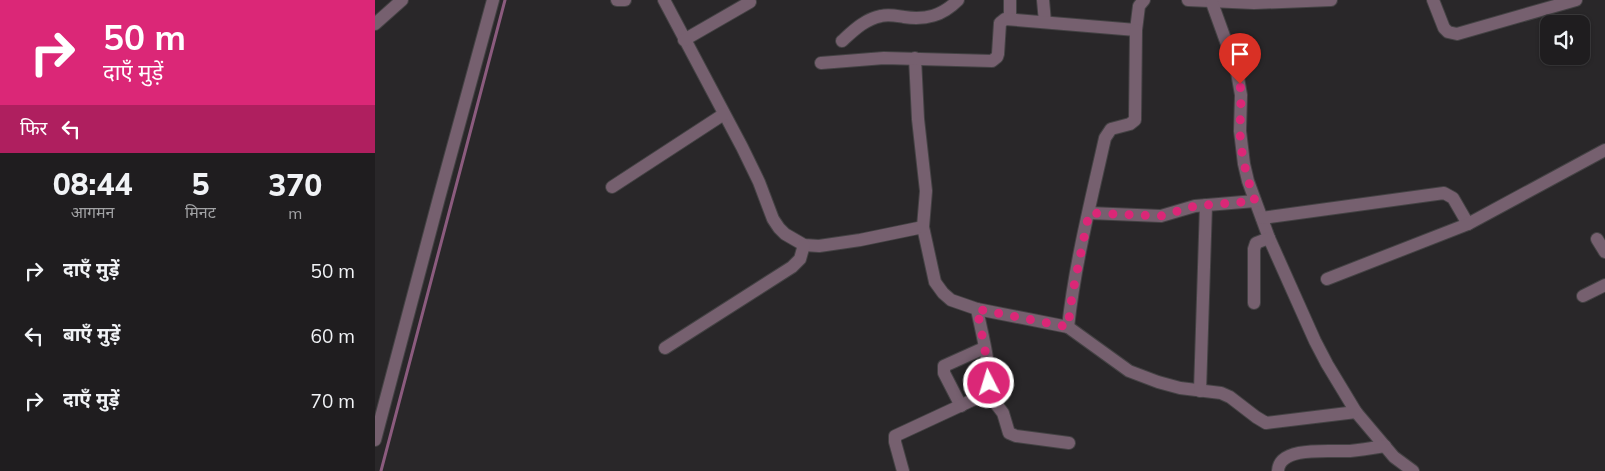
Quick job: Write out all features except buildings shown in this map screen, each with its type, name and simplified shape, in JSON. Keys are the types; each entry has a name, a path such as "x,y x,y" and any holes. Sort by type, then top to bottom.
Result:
{"street":[{"path":"375,24 403,0"},
{"path":"375,440 493,0"},
{"path":"617,0 625,0"},
{"path":"664,0 759,182 773,219 785,234 804,245 819,246 923,227"},
{"path":"842,41 871,19 887,15 917,18 930,17 946,11 957,0"},
{"path":"1010,0 1010,18"},
{"path":"1043,0 1045,22"},
{"path":"1068,327 1072,296 1105,138 1107,133 1114,127 1130,124 1135,120 1136,30 1139,6 1144,0"},
{"path":"1188,0 1331,0"},
{"path":"1211,0 1239,78 1241,95 1241,148 1248,181 1269,238 1315,341 1355,412 1394,457 1413,471"},
{"path":"1433,0 1444,28 1448,32 1457,34 1576,0"},
{"path":"684,40 750,2"},
{"path":"821,64 869,58 992,61 998,54 1000,23 1005,18 1136,30"},
{"path":"915,58 918,119 926,192 923,227 937,287 951,300 977,309 1068,327 1129,371 1180,388 1230,397 1255,417 1266,422 1355,412"},
{"path":"612,187 724,114"},
{"path":"1327,279 1468,224 1605,150"},
{"path":"1262,218 1444,193 1453,198 1468,224"},
{"path":"1089,213 1161,216 1189,208 1255,201"},
{"path":"1200,391 1207,206"},
{"path":"1254,303 1254,249 1256,242 1269,238"},
{"path":"1597,239 1605,252"},
{"path":"665,348 792,267 800,259 804,245"},
{"path":"1583,296 1605,285"},
{"path":"903,471 895,436 961,406 987,391 989,371 977,309"},
{"path":"961,406 944,373 944,366 984,348"},
{"path":"987,391 1003,413 1009,433 1016,436 1069,443"},
{"path":"1278,471 1282,460 1294,453 1351,451 1385,446"}],"waterway":[{"path":"381,471 505,0"}],"route":[{"path":"989,383 989,371 977,309 1068,327 1078,262 1089,213 1161,216 1195,206 1255,201 1248,181 1241,148 1240,84"}]}
